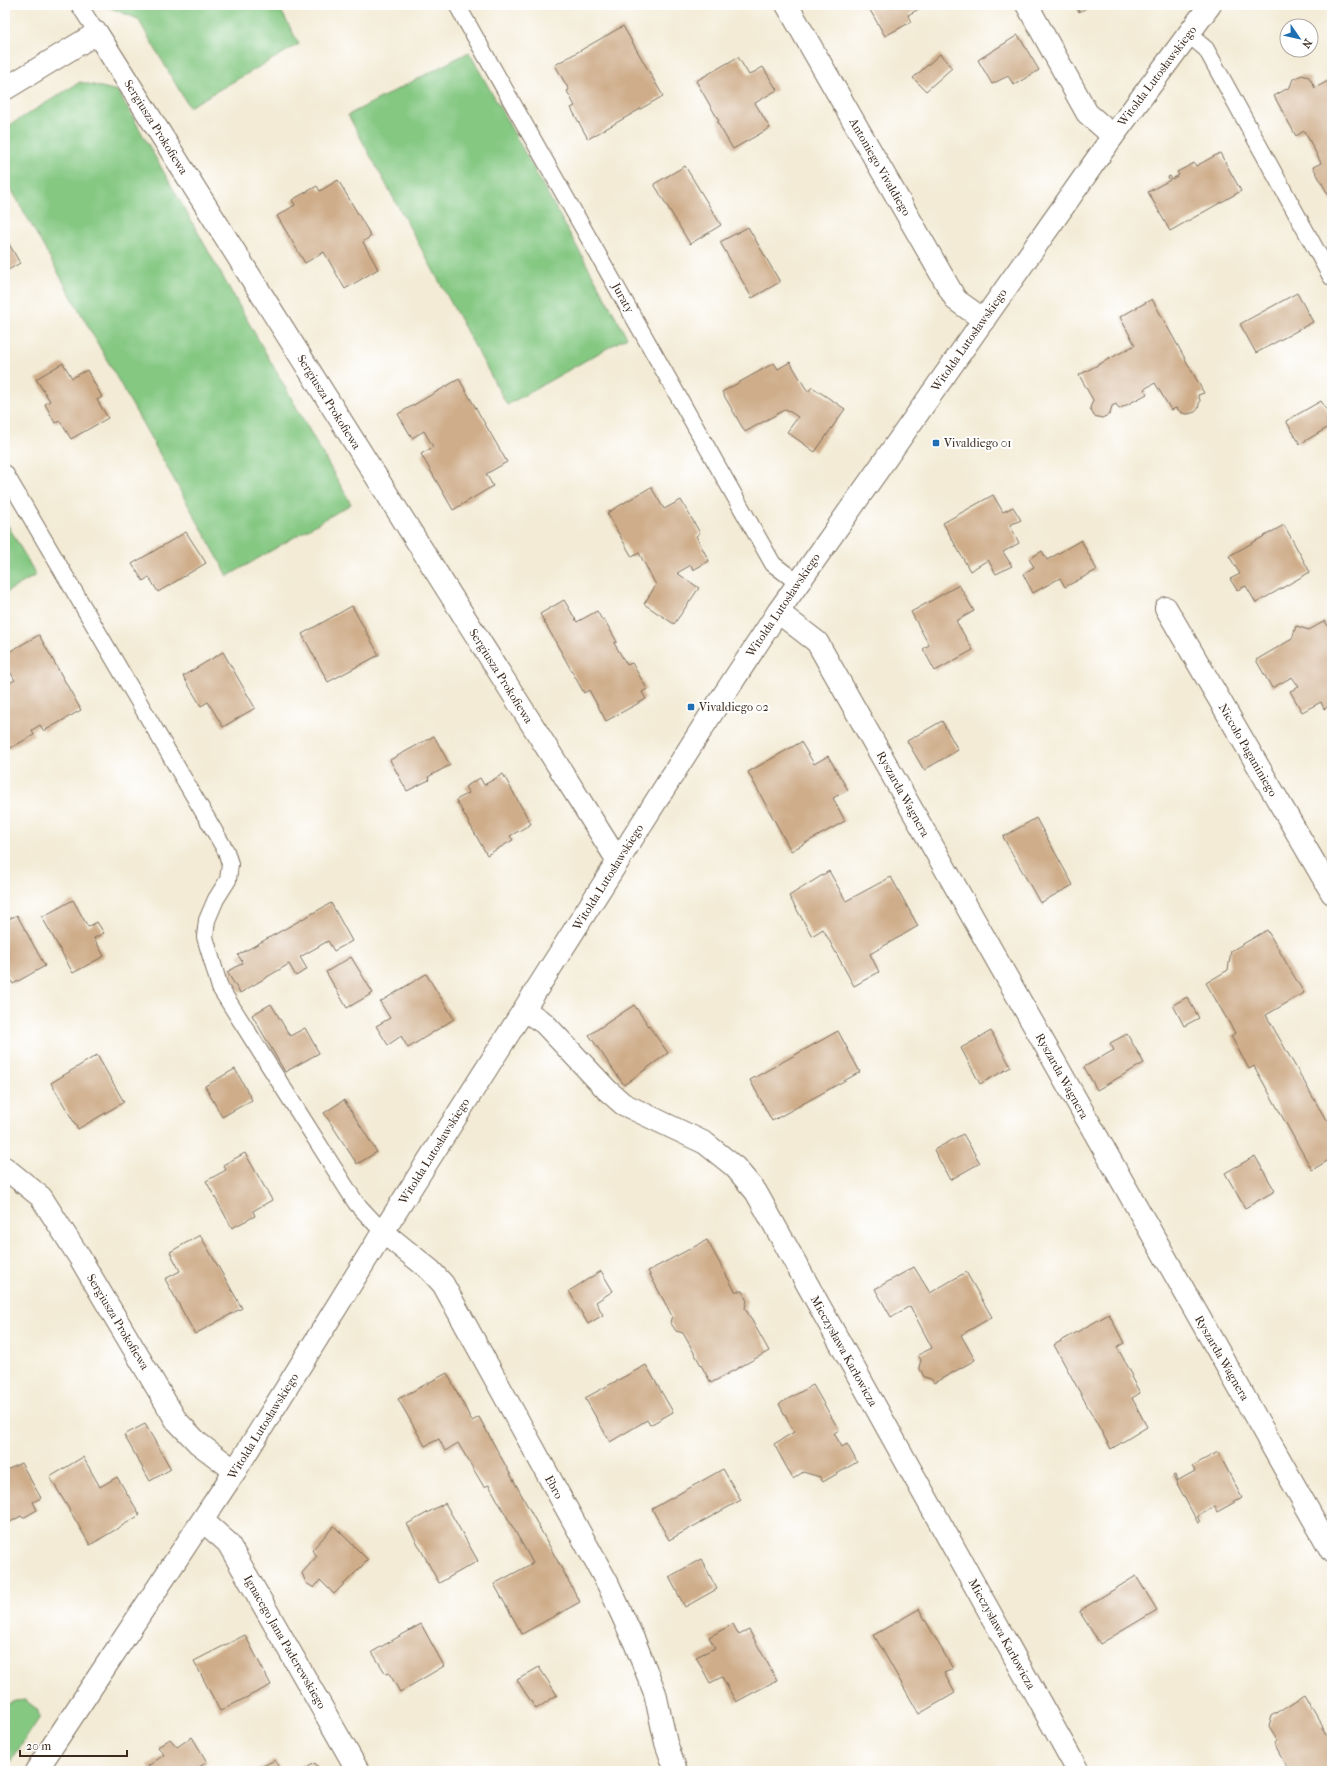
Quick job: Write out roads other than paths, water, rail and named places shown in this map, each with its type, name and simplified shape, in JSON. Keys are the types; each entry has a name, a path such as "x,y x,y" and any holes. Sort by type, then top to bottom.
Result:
{"street":[{"name":"Antoniego Vivaldiego","path":"787,5 956,300 984,320"},
{"path":"1027,5 1087,114 1113,136"},
{"name":"Witolda Lutosławskiego","path":"36,1771 235,1472 383,1232 708,719 778,612 1113,136 1210,5"},
{"path":"5,89 97,33"},
{"name":"Sergiusza Prokofiewa","path":"97,33 618,861"},
{"name":"Niccolo Paganiniego","path":"1166,608 1332,893"},
{"name":"Ryszarda Wagnera","path":"778,612 817,642 1332,1552"},
{"name":"Mieczysława Karłowicza","path":"524,1010 544,1023 607,1090 623,1104 705,1142 735,1167 756,1192 1078,1771"},
{"name":"Sergiusza Prokofiewa","path":"5,1168 40,1197 80,1258 176,1420 198,1443 235,1472"},
{"name":"Ebro","path":"383,1232 430,1270 443,1284 600,1570 635,1643 655,1693 666,1743 676,1771"},
{"name":"Ignacego Jana Paderewskiego","path":"202,1521 228,1542 358,1771"}],"lane":[{"path":"79,5 97,33"},
{"name":"Juraty","path":"457,5 773,564 798,583"},
{"path":"1188,34 1206,49 1331,277"},
{"path":"5,473 226,851 230,864 228,880 216,899 207,920 205,937 220,988 356,1202 383,1232"}],"place":[{"name":"Vivaldiego 01","path":"936,443"},
{"name":"Vivaldiego 02","path":"691,707"}]}
